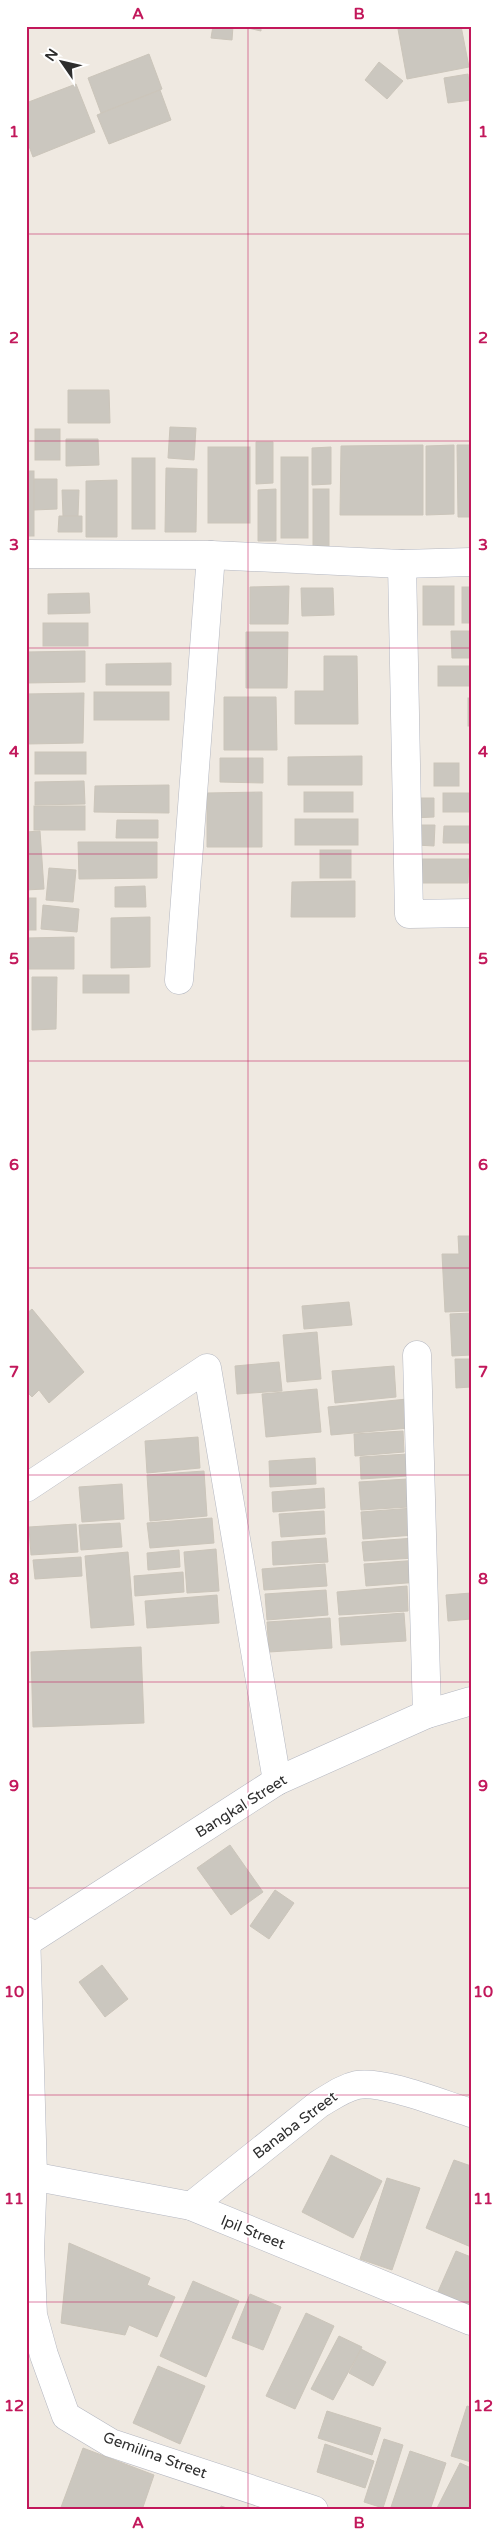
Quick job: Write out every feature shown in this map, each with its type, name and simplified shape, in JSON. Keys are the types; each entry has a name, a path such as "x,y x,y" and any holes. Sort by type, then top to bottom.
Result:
{"street":[{"path":"26,554 211,555 402,564 471,562"},
{"path":"178,980 211,555"},
{"path":"402,564 409,914 471,913"},
{"path":"417,1354 427,1714"},
{"path":"26,1488 207,1368 277,1781"},
{"name":"Bangkal Street","path":"27,1937 277,1781 427,1714 471,1701"},
{"name":"Gemilina Street","path":"27,1937 30,2249 33,2315 44,2355 66,2416 111,2443 314,2510"},
{"name":"Banaba Street","path":"191,2206 319,2104 340,2091 359,2085 379,2086 471,2113"},
{"name":"Ipil Street","path":"30,2175 191,2206 471,2321"}],"building":[{"path":"213,26 233,26 232,40 211,38"},
{"path":"239,26 261,26 261,31"},
{"path":"410,26 461,26 469,67 407,79 398,29"},
{"path":"149,54 162,89 101,113 88,78"},
{"path":"379,62 403,81 387,99 365,80"},
{"path":"468,74 471,100 448,103 444,78"},
{"path":"76,84 95,132 33,157 26,138 26,103"},
{"path":"160,90 171,120 109,144 97,115"},
{"path":"68,390 109,390 110,423 68,423"},
{"path":"26,427 28,427 26,464"},
{"path":"170,427 196,428 194,460 168,458"},
{"path":"35,429 60,429 60,460 35,460"},
{"path":"66,439 98,439 99,465 66,466"},
{"path":"256,442 273,442 273,483 256,484"},
{"path":"423,445 423,515 340,515 341,446"},
{"path":"454,445 454,514 426,515 426,446"},
{"path":"457,445 471,445 471,517 458,517"},
{"path":"208,447 250,447 250,523 208,523"},
{"path":"331,447 331,484 312,485 312,448"},
{"path":"281,457 308,457 308,538 281,538"},
{"path":"132,458 155,458 155,529 132,529"},
{"path":"166,468 197,469 196,532 165,532"},
{"path":"26,471 34,471 34,536 26,536"},
{"path":"34,479 57,479 57,509 34,510"},
{"path":"117,480 117,537 86,537 86,481"},
{"path":"276,489 276,541 258,541 258,490"},
{"path":"313,489 329,489 329,547 313,547"},
{"path":"62,490 79,490 78,516 63,516"},
{"path":"59,516 82,516 82,532 58,532"},
{"path":"289,586 288,624 250,624 250,587"},
{"path":"423,586 454,586 454,625 423,625"},
{"path":"462,587 471,587 471,623 462,623"},
{"path":"301,588 333,588 334,615 302,616"},
{"path":"89,593 90,613 48,614 48,594"},
{"path":"43,623 88,623 88,646 43,646"},
{"path":"451,631 471,631 471,658 452,658"},
{"path":"246,632 288,632 287,688 246,688"},
{"path":"85,651 85,682 26,683 26,652"},
{"path":"324,656 357,656 358,724 295,724 295,691 324,691"},
{"path":"171,663 171,685 106,685 106,664"},
{"path":"438,666 471,666 471,686 438,686"},
{"path":"94,692 169,692 169,720 94,720"},
{"path":"84,693 83,743 26,744 26,694"},
{"path":"224,697 276,697 277,750 224,750"},
{"path":"468,698 471,698 471,726 468,726"},
{"path":"35,752 86,752 86,774 35,774"},
{"path":"362,756 362,785 288,785 288,757"},
{"path":"220,758 263,758 263,783 220,782"},
{"path":"434,763 459,763 459,786 434,786"},
{"path":"84,781 85,804 35,805 35,782"},
{"path":"169,785 169,813 94,812 95,786"},
{"path":"262,792 262,847 207,847 207,793"},
{"path":"304,792 353,792 353,812 304,812"},
{"path":"443,793 471,793 471,812 443,812"},
{"path":"413,798 434,798 434,817 412,818"},
{"path":"34,806 85,806 85,830 34,830"},
{"path":"295,819 358,819 358,845 295,845"},
{"path":"117,820 158,820 158,838 116,838"},
{"path":"416,825 435,825 434,846 416,845"},
{"path":"444,826 471,826 471,843 443,843"},
{"path":"40,831 44,889 26,890 26,832"},
{"path":"78,842 157,842 157,878 79,879"},
{"path":"320,850 351,850 351,878 320,878"},
{"path":"412,859 469,859 468,883 412,883"},
{"path":"49,868 76,870 73,902 46,900"},
{"path":"355,881 355,917 291,917 292,882"},
{"path":"145,886 146,907 115,907 115,887"},
{"path":"26,898 36,898 36,930 26,930"},
{"path":"43,905 79,909 77,932 41,929"},
{"path":"150,917 150,967 111,968 111,918"},
{"path":"74,937 74,969 26,969 26,938"},
{"path":"83,975 129,975 129,993 83,993"},
{"path":"32,977 57,977 56,1029 32,1030"},
{"path":"458,1236 471,1236 471,1311 445,1312 442,1254 459,1254"},
{"path":"349,1302 352,1325 304,1329 302,1306"},
{"path":"32,1309 84,1372 49,1403 39,1390 32,1397 26,1391 26,1314"},
{"path":"471,1313 471,1355 452,1356 450,1314"},
{"path":"317,1332 321,1379 287,1382 283,1335"},
{"path":"455,1359 471,1359 471,1387 456,1388"},
{"path":"279,1362 282,1391 237,1394 235,1366"},
{"path":"394,1366 396,1397 335,1403 332,1371"},
{"path":"317,1389 321,1432 266,1437 262,1394"},
{"path":"407,1399 409,1428 331,1435 328,1407"},
{"path":"403,1431 404,1452 355,1456 354,1434"},
{"path":"198,1437 200,1468 147,1473 145,1441"},
{"path":"407,1454 408,1476 361,1479 360,1457"},
{"path":"315,1458 316,1484 270,1487 269,1461"},
{"path":"204,1471 207,1516 150,1521 147,1475"},
{"path":"407,1479 409,1507 361,1510 359,1482"},
{"path":"122,1484 124,1519 82,1522 79,1487"},
{"path":"324,1488 325,1508 273,1512 272,1492"},
{"path":"413,1508 414,1535 363,1539 361,1512"},
{"path":"324,1511 325,1534 281,1537 279,1514"},
{"path":"212,1518 214,1543 150,1548 147,1523"},
{"path":"120,1523 122,1547 81,1550 79,1525"},
{"path":"76,1524 78,1552 31,1555 29,1527"},
{"path":"326,1538 328,1562 273,1565 272,1542"},
{"path":"414,1538 415,1558 364,1561 362,1542"},
{"path":"216,1549 219,1591 187,1593 184,1552"},
{"path":"179,1550 180,1567 148,1570 147,1553"},
{"path":"128,1552 134,1625 91,1628 85,1556"},
{"path":"81,1557 82,1576 35,1579 33,1560"},
{"path":"419,1560 420,1582 366,1586 364,1564"},
{"path":"325,1564 327,1586 264,1590 262,1569"},
{"path":"183,1572 184,1592 135,1596 134,1576"},
{"path":"407,1586 408,1611 339,1615 337,1592"},
{"path":"326,1590 328,1615 267,1620 265,1594"},
{"path":"471,1593 471,1619 448,1621 446,1595"},
{"path":"217,1595 219,1623 147,1628 145,1601"},
{"path":"404,1613 406,1641 341,1645 339,1618"},
{"path":"330,1618 332,1648 269,1652 267,1622"},
{"path":"141,1647 144,1723 33,1727 31,1652"},
{"path":"230,1845 263,1892 231,1915 197,1868"},
{"path":"275,1890 294,1903 269,1939 250,1926"},
{"path":"102,1965 128,1999 105,2017 79,1982"},
{"path":"331,2155 382,2181 353,2238 302,2212"},
{"path":"454,2160 471,2166 471,2247 426,2228"},
{"path":"387,2178 420,2188 392,2270 360,2259"},
{"path":"69,2243 150,2278 147,2285 175,2297 157,2337 129,2325 125,2335 61,2323"},
{"path":"456,2251 471,2257 471,2308 437,2294"},
{"path":"193,2281 239,2301 206,2377 160,2356"},
{"path":"250,2294 281,2307 263,2350 232,2338"},
{"path":"306,2313 334,2326 295,2409 266,2396"},
{"path":"339,2336 362,2347 333,2400 311,2389"},
{"path":"361,2349 386,2362 373,2386 349,2373"},
{"path":"158,2366 205,2386 180,2444 133,2423"},
{"path":"467,2406 471,2407 471,2462 451,2456"},
{"path":"327,2411 381,2428 372,2455 318,2438"},
{"path":"384,2439 403,2445 383,2508 364,2502"},
{"path":"325,2444 374,2461 365,2488 317,2472"},
{"path":"83,2448 154,2475 142,2510 60,2510"},
{"path":"410,2451 446,2463 430,2510 390,2510"},
{"path":"460,2463 471,2468 471,2510 436,2510"},
{"path":"221,2506 233,2510 220,2510"}]}
